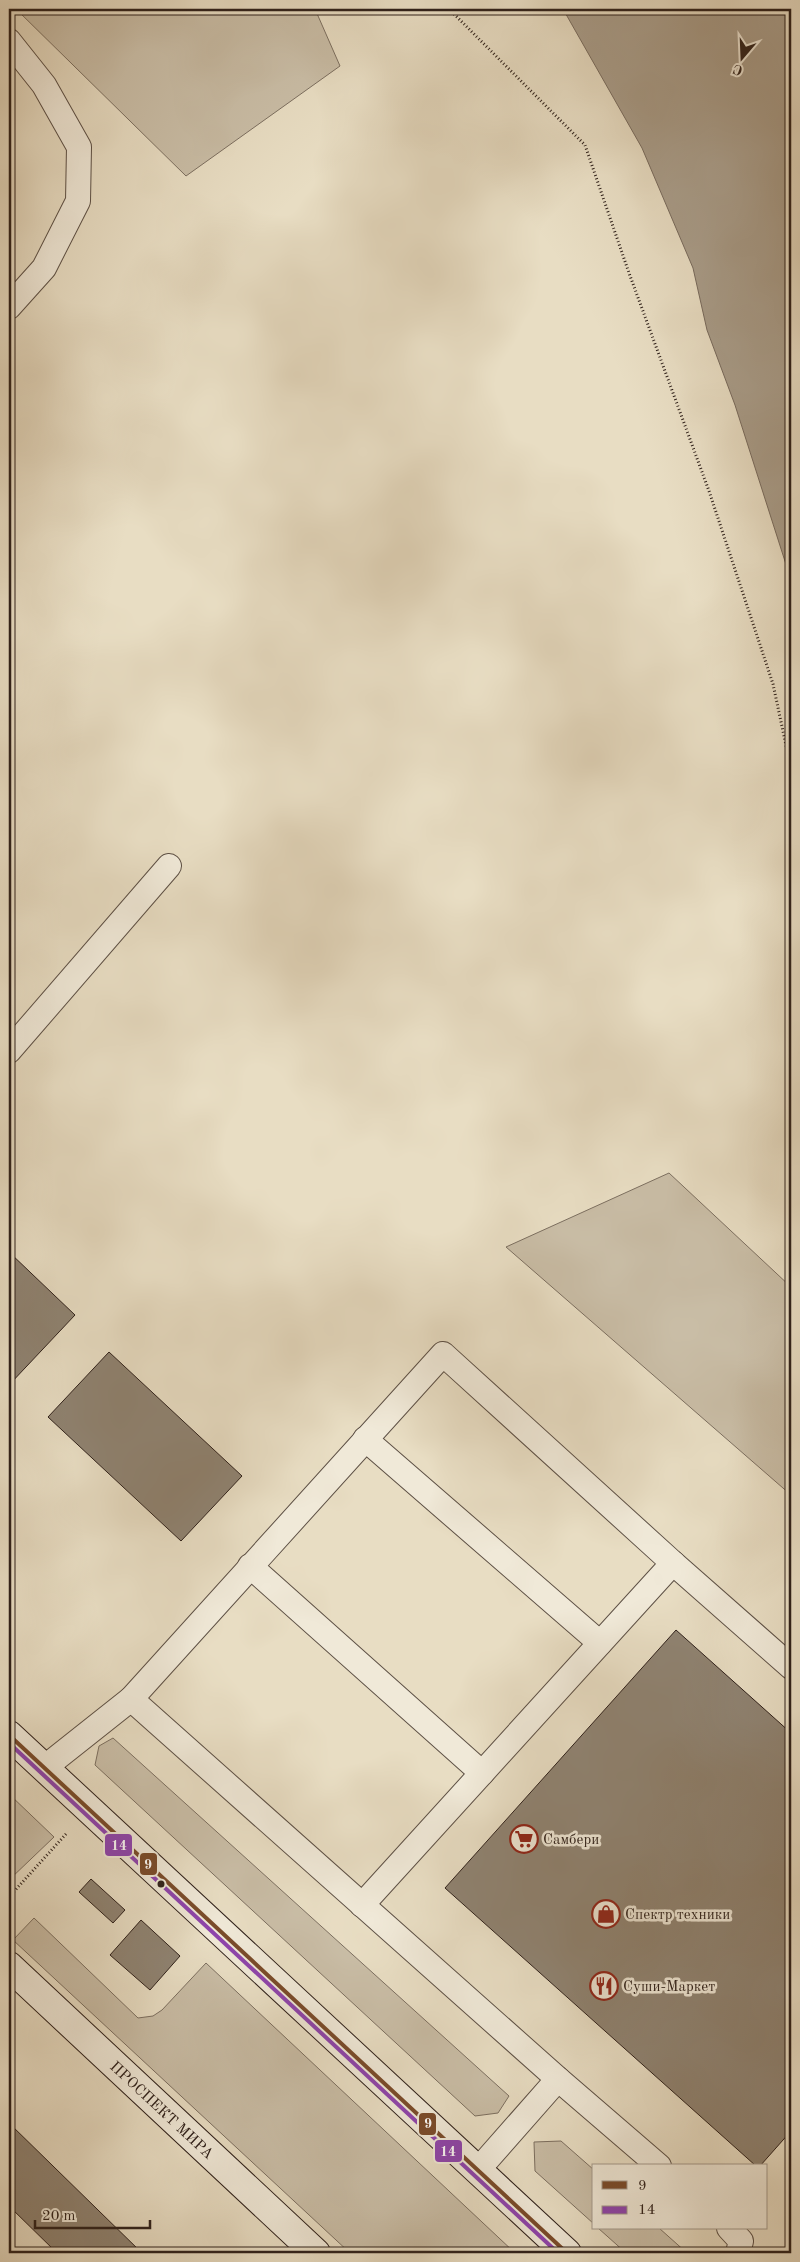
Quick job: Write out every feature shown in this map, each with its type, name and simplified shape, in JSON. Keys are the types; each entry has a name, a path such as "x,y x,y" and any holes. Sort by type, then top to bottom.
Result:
{"main road":[{"path":"9,1735 567,2253"},
{"name":"ПРОСПЕКТ МИРА","path":"9,1966 316,2253"}],"lane":[{"path":"9,41 44,85 79,147 79,174 78,201 44,268 9,307"},
{"path":"9,1051 169,866"},
{"path":"44,1768 131,1699 443,1354 673,1563 791,1667"},
{"path":"365,1439 600,1644"},
{"path":"362,1905 673,1563"},
{"path":"250,1566 482,1774"},
{"path":"131,1699 558,2079 657,2164"},
{"path":"477,2171 558,2079"},
{"path":"731,2230 741,2241 738,2253"}],"path":[{"path":"449,9 586,145 629,273 709,491 773,684 791,769"},
{"path":"9,1897 88,1809"}],"shaded area":[{"path":"16,9 315,9 340,66 186,176"},
{"path":"563,9 791,9 791,580 735,405 707,330 693,268 642,148"},
{"path":"669,1173 791,1287 791,1495 506,1247"},
{"path":"113,1738 509,2096 498,2113 475,2116 95,1765 99,1746"},
{"path":"9,1794 54,1837 9,1880"},
{"path":"34,1918 138,2018 153,2016 162,2010 206,1963 515,2253 350,2253 13,1940"},
{"path":"561,2141 592,2168 592,2222 535,2171 534,2142"},
{"path":"600,2230 661,2230 687,2253 626,2253"}],"building":[{"path":"9,1252 75,1315 9,1385"},
{"path":"109,1352 242,1476 181,1541 48,1417"},
{"path":"676,1630 791,1733 791,2131 762,2164 754,2164 445,1888"},
{"path":"91,1879 125,1910 113,1923 79,1892"},
{"path":"141,1920 180,1956 150,1990 110,1955"},
{"path":"9,2123 142,2253 57,2253 9,2206"}],"transit line":[{"name":"9","path":"9,1735 567,2253"},
{"name":"14","path":"9,1743 558,2253"}],"place":[{"name":"Самбери","path":"524,1839"},
{"name":"Спектр техники","path":"606,1914"},
{"name":"Суши-Маркет","path":"604,1986"}]}
